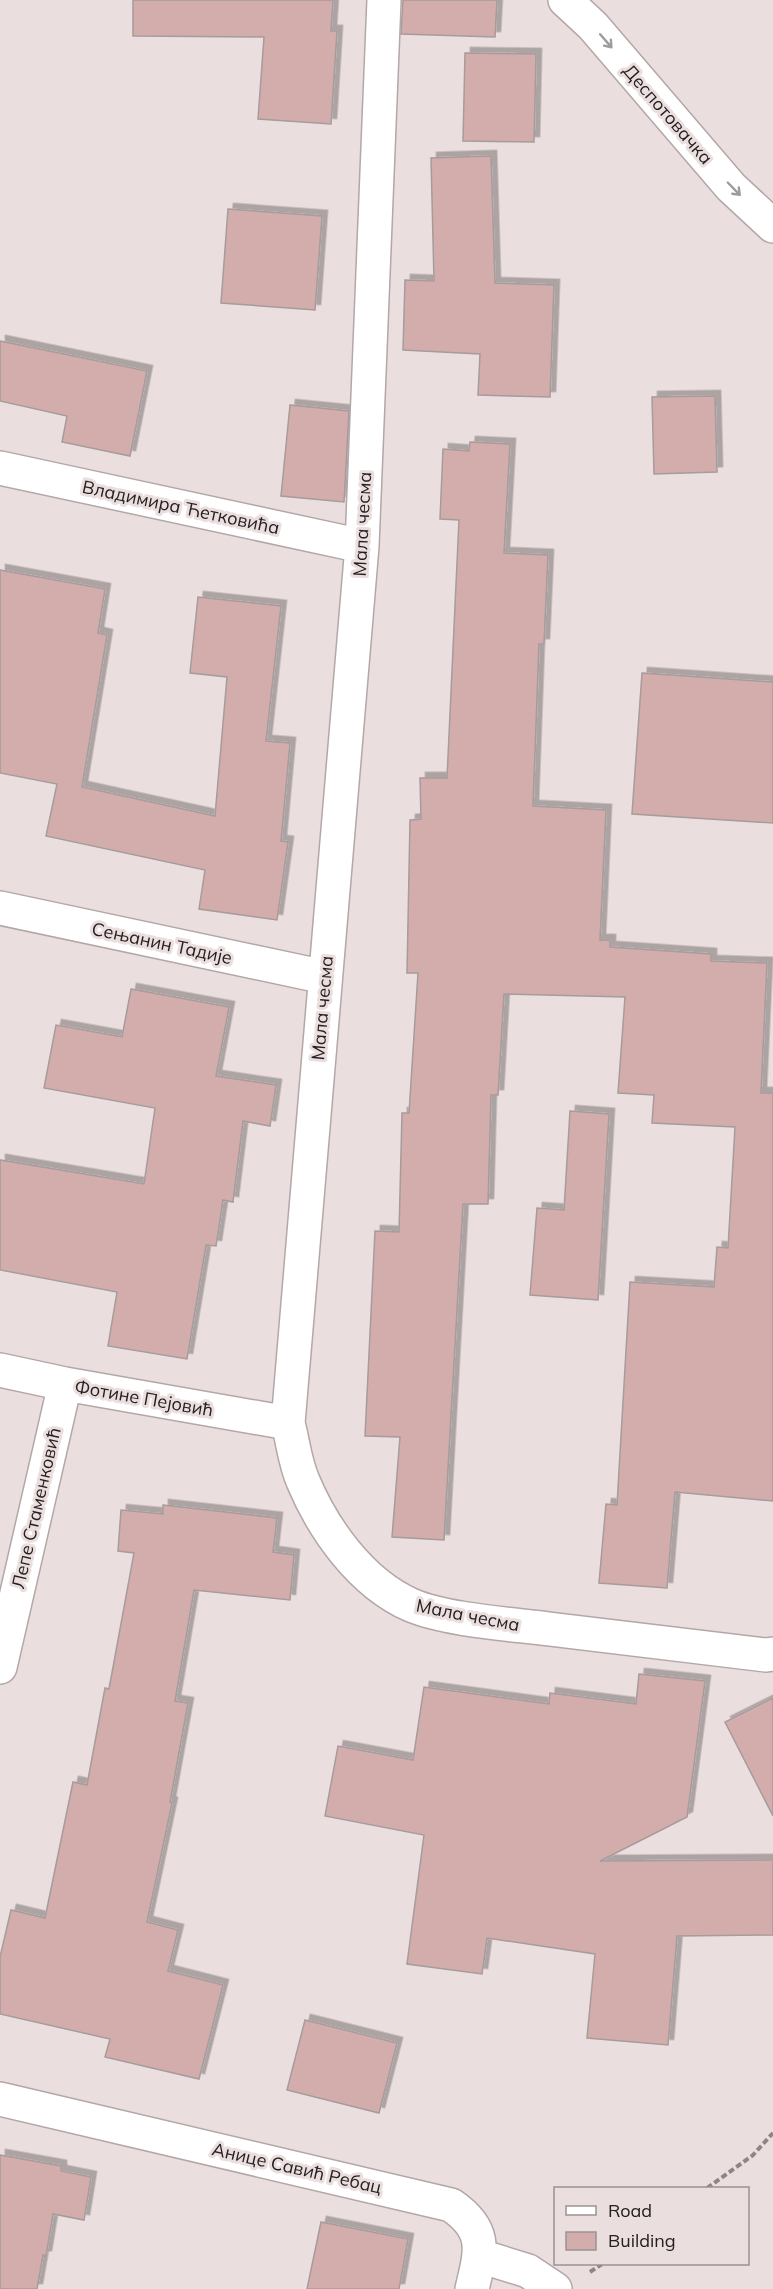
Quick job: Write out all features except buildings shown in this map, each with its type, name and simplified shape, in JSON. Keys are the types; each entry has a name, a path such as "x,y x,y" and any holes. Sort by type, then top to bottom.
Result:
{"street":[{"name":"Мала чесма","path":"384,0 362,546 288,1423 302,1479 321,1518 348,1555 368,1575 389,1593 412,1605 480,1620 632,1640 773,1654"},
{"name":"Деспотовачка","path":"565,0 593,26 731,187 773,226"},
{"name":"Владимира Ћетковића","path":"0,468 362,546"},
{"name":"Сењанин Тадије","path":"0,908 325,977"},
{"name":"Фотине Пејовић","path":"0,1370 65,1384 288,1423"},
{"name":"Лепе Стаменковић","path":"0,1667 65,1384"},
{"name":"Анице Савић Ребац","path":"0,2099 451,2205 464,2213 477,2231 480,2256"},
{"path":"472,2289 480,2256 528,2271 555,2289"}],"path":[{"path":"708,2187 753,2155 773,2133"}]}
